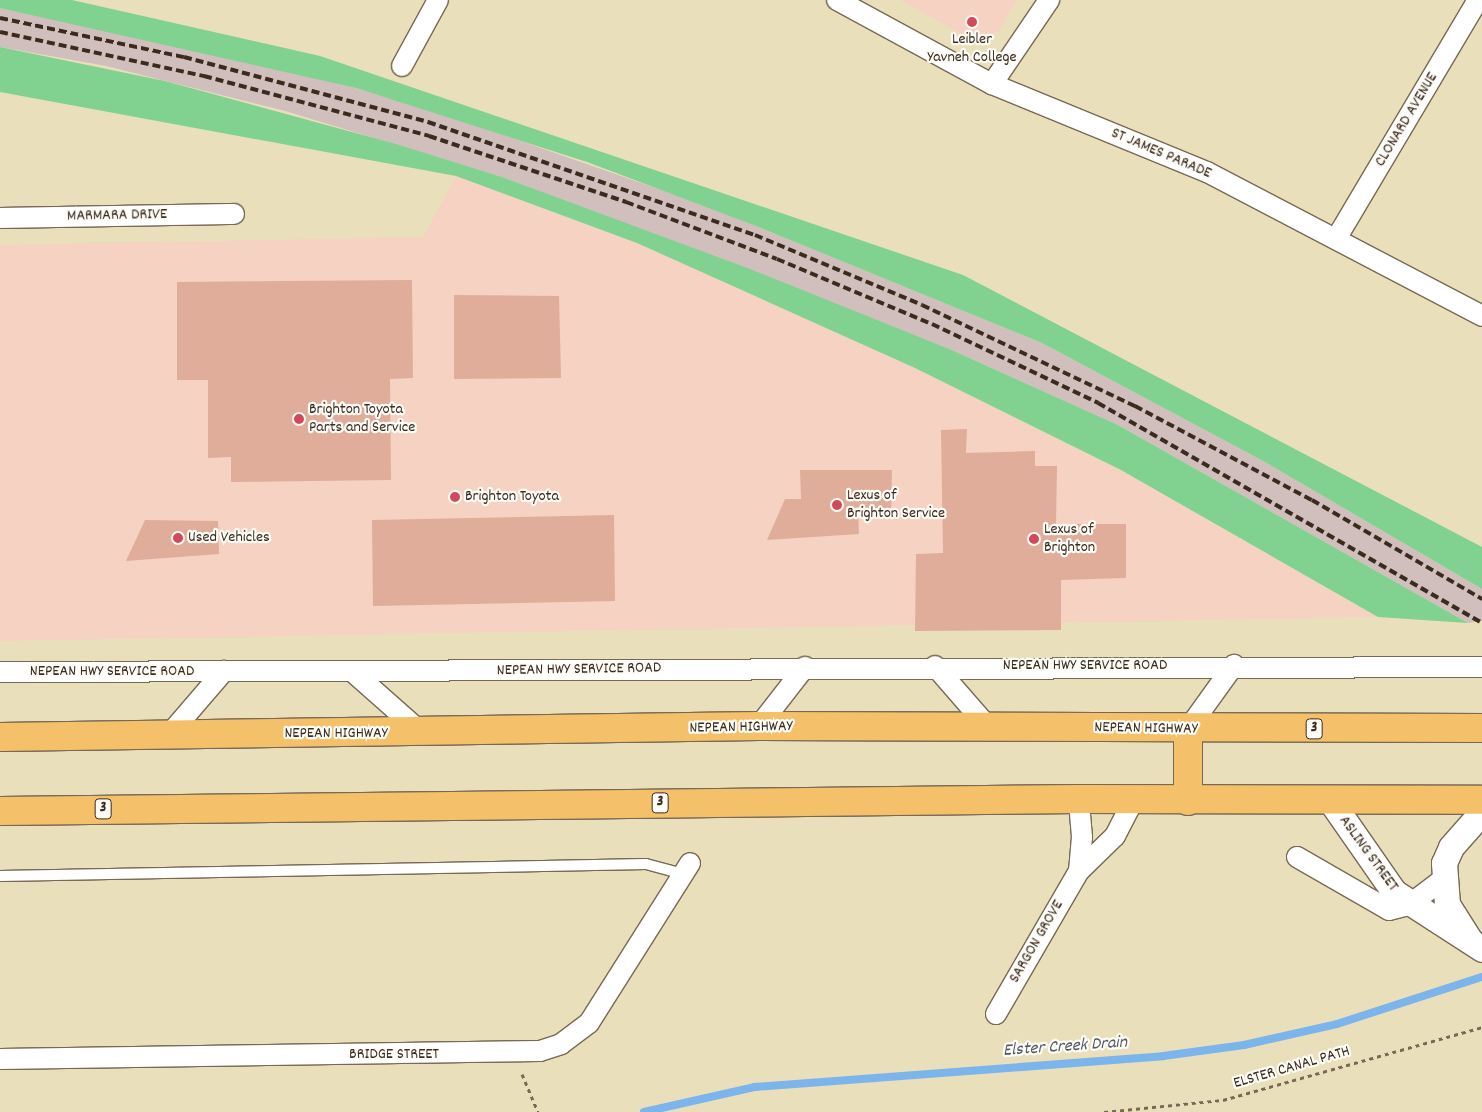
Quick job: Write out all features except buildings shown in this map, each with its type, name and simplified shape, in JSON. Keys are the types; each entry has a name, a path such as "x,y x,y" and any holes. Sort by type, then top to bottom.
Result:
{"highway":[{"name":"NEPEAN HIGHWAY","path":"0,737 423,734 759,726 1188,729 1482,728"},
{"path":"1188,729 1188,801"},
{"name":"3","path":"0,811 1079,799 1188,801 1482,800"}],"street":[{"path":"402,66 438,0"},
{"name":"ST JAMES PARADE","path":"837,0 998,87 1206,172 1482,316"},
{"name":"CLONARD AVENUE","path":"1336,239 1478,0"},
{"path":"998,87 1026,29 1047,4"},
{"name":"MARMARA DRIVE","path":"0,218 234,214"},
{"path":"1188,729 1234,665"},
{"name":"NEPEAN HWY SERVICE ROAD","path":"0,672 353,672 936,666 1234,665 1482,667"},
{"path":"936,666 988,727"},
{"path":"759,726 805,667"},
{"name":"NEPEAN HWY SERVICE ROAD","path":"168,736 224,672"},
{"path":"353,672 423,734"},
{"name":"SARGON GROVE","path":"1078,871 1082,837 1079,799"},
{"name":"SARGON GROVE","path":"996,1014 1078,871 1115,836 1134,799"},
{"name":"ASLING STREET","path":"1330,800 1382,877 1408,904 1477,947"},
{"name":"ASLING STREET","path":"1477,947 1447,904 1442,880 1451,848 1482,812"},
{"name":"ASLING STREET","path":"1297,857 1384,908 1408,904 1442,880"},
{"name":"BRIDGE STREET","path":"0,1059 540,1050 560,1044 589,1023 687,868"}],"lane":[{"path":"0,876 646,864 687,868"}],"path":[{"name":"ELSTER CANAL PATH","path":"1104,1112 1143,1111 1232,1098 1482,1027"},
{"path":"532,1094 538,1112"}],"shaded area":[{"name":"Leibler Yavneh College","path":"900,0 1017,0 998,32 972,40"},
{"path":"0,8 184,46 356,88 461,120 707,206 1042,343 1265,462 1482,589 1482,621 1468,623 1118,425 954,351 502,177 285,111 106,66 0,47"},
{"name":"Brighton Toyota","path":"456,176 637,243 915,368 1121,470 1378,617 0,641 0,245 423,237"}],"green space":[{"path":"0,0 72,0 320,56 963,275 1482,547 1482,589 1265,462 1042,343 751,224 587,162 356,88 0,8"},
{"path":"0,47 165,81 396,144 502,177 750,269 954,351 1118,425 1468,623 1378,617 1121,470 915,368 637,243 456,176 0,92"}],"waterway":[{"name":"Elster Creek Drain","path":"644,1112 755,1087 1163,1056 1244,1045 1337,1024 1482,977"}],"railway":[{"path":"0,18 184,57 428,122 755,235 922,305 1135,406 1312,500 1482,599"},
{"path":"0,32 204,76 429,136 626,202 777,259 932,324 1098,403 1482,623"}],"place":[{"name":"Leibler Yavneh College","path":"972,22"},
{"name":"Brighton Toyota Parts and Service","path":"299,419"},
{"name":"Brighton Toyota","path":"455,497"},
{"name":"Lexus of Brighton Service","path":"837,505"},
{"name":"Used Vehicles","path":"178,538"},
{"name":"Lexus of Brighton","path":"1034,539"}]}
